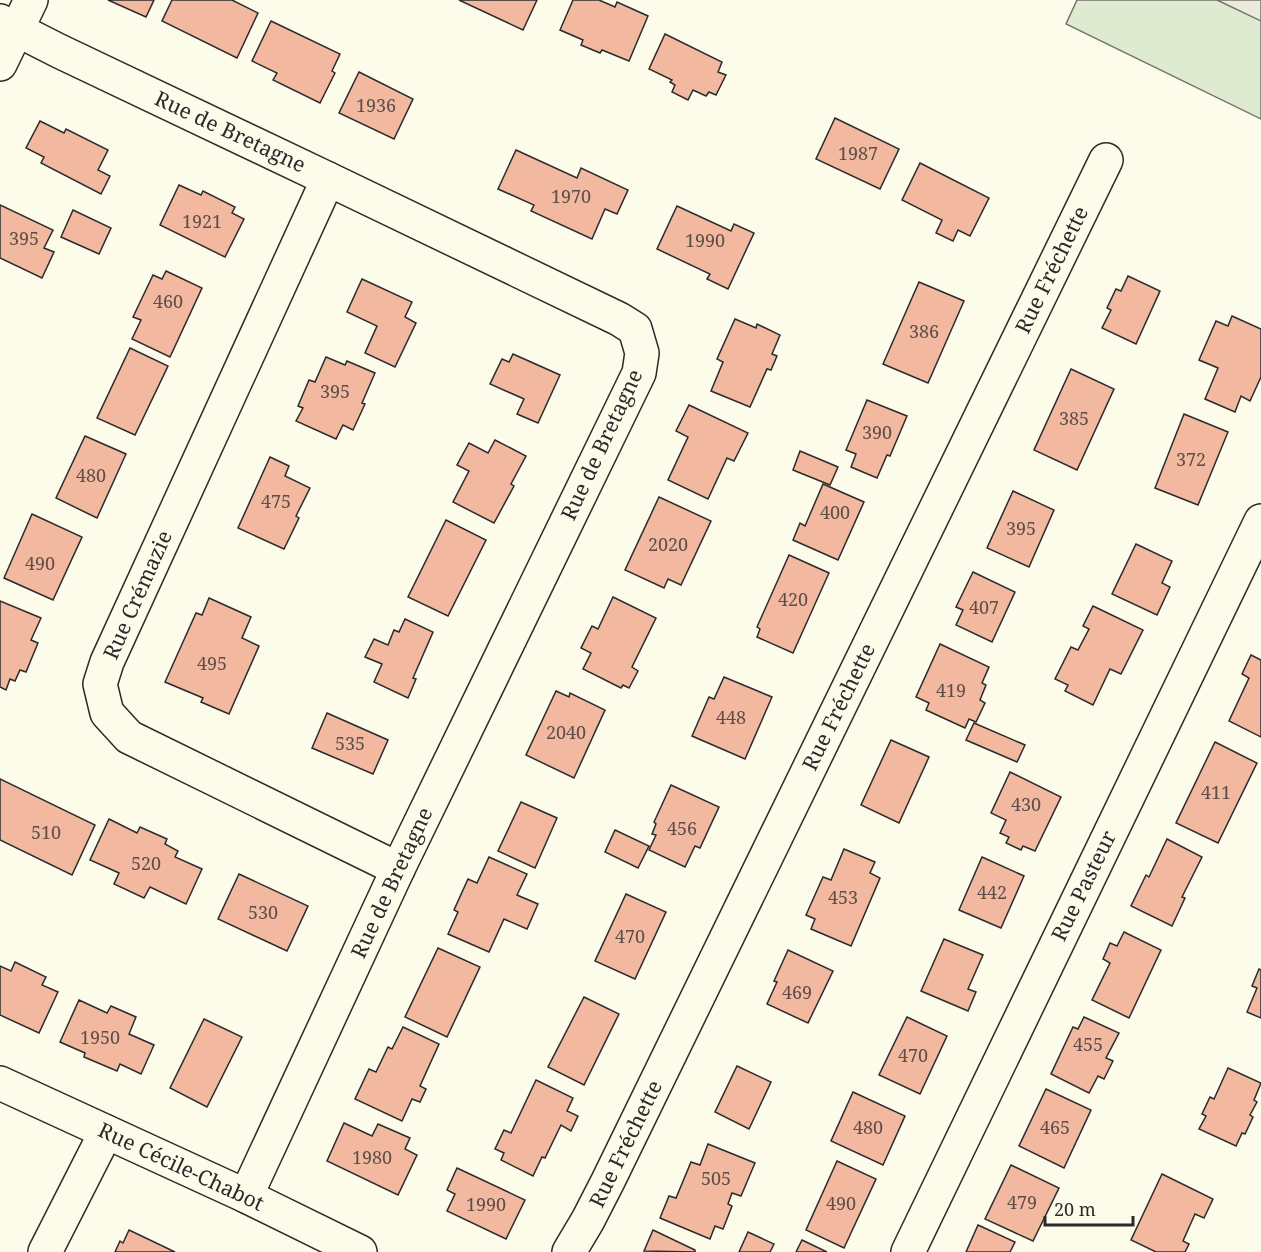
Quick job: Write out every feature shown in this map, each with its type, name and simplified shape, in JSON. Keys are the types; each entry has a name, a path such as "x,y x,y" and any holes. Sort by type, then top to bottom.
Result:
{"street":[{"path":"0,64 8,25 31,0"},
{"name":"Rue de Bretagne","path":"8,25 619,319 635,329 642,353 639,373 398,869 246,1196"},
{"name":"Rue Fréchette","path":"569,1252 613,1170 1106,160"},
{"name":"Rue Crémazie","path":"328,178 107,662 100,684 107,712 129,737 398,869"},
{"name":"Rue Pasteur","path":"908,1252 1261,521"},
{"name":"Rue Cécile-Chabot","path":"0,1083 246,1196 360,1252"},
{"path":"45,1252 106,1132"}],"green space":[{"path":"1077,0 1261,0 1261,119 1066,24"}],"shaded area":[{"path":"1217,0 1261,0 1261,21"}],"building":[{"path":"108,0 154,0 146,17"},
{"path":"172,0 232,0 258,13 237,58 162,21"},
{"path":"459,0 537,0 523,30"},
{"path":"573,0 599,0 615,7 617,2 648,16 629,61 602,50 600,53 581,45 583,40 560,30"},
{"path":"271,21 340,54 332,71 335,73 320,103 273,80 277,73 252,61"},
{"path":"665,34 722,62 718,72 726,75 716,95 709,92 706,96 693,90 688,100 672,92 675,85 670,82 672,80 649,69"},
{"path":"359,72 413,99 394,139 339,113"},
{"path":"835,118 899,149 880,189 816,159"},
{"path":"40,121 64,133 66,129 108,150 98,170 110,176 101,194 41,163 44,157 26,148"},
{"path":"516,150 577,178 581,168 628,190 617,214 605,209 592,239 531,211 534,205 498,189"},
{"path":"920,163 989,198 970,236 958,230 953,241 936,233 942,220 902,200"},
{"path":"179,185 201,195 203,191 235,207 232,213 244,219 225,257 160,225"},
{"path":"0,205 53,230 44,248 54,252 42,278 0,258"},
{"path":"677,206 731,231 734,224 754,233 728,289 707,279 710,274 657,249"},
{"path":"73,210 111,228 99,254 61,237"},
{"path":"166,271 202,288 170,357 132,339 141,320 133,317 153,275 162,279"},
{"path":"1128,276 1160,291 1136,344 1102,328 1111,310 1107,308 1116,289 1121,291"},
{"path":"362,279 412,302 405,317 416,323 395,367 365,353 377,326 347,312"},
{"path":"919,282 964,301 928,383 883,364"},
{"path":"1232,316 1261,329 1261,377 1250,401 1241,396 1235,412 1205,399 1218,368 1199,360 1216,321 1228,326"},
{"path":"735,319 756,328 757,324 780,335 772,354 777,356 771,370 767,369 750,407 711,391 723,362 717,359"},
{"path":"130,348 168,366 135,435 97,418"},
{"path":"513,354 560,375 538,423 517,414 524,399 490,384 502,359 509,362"},
{"path":"326,357 345,365 347,361 375,373 362,403 365,404 353,430 343,425 336,439 296,421 303,408 298,406 309,380 315,382"},
{"path":"1071,369 1114,389 1077,470 1034,450"},
{"path":"867,400 907,416 890,456 887,455 877,478 851,467 856,454 846,450"},
{"path":"689,405 748,433 734,461 727,458 708,499 668,480 688,437 676,431"},
{"path":"1184,414 1228,432 1198,505 1155,488"},
{"path":"85,436 126,454 97,518 56,498"},
{"path":"495,440 526,456 511,484 514,486 494,523 453,502 469,471 457,465 469,443 488,453"},
{"path":"800,451 838,467 830,485 793,470"},
{"path":"270,457 289,466 285,476 310,488 296,516 299,518 284,549 238,528"},
{"path":"823,484 864,502 838,560 793,540 800,523 805,526"},
{"path":"1013,491 1054,510 1029,567 987,548"},
{"path":"659,497 711,521 681,585 668,579 664,588 625,570"},
{"path":"32,514 82,537 53,600 4,578"},
{"path":"446,520 486,540 448,616 408,597"},
{"path":"1136,544 1172,561 1162,583 1170,587 1157,615 1112,594"},
{"path":"789,555 829,573 793,653 757,637 760,629 757,627"},
{"path":"973,572 1015,592 992,642 956,625 963,610 956,607"},
{"path":"613,597 656,618 632,667 638,671 629,688 623,685 621,688 583,669 591,653 581,648 592,626 598,629"},
{"path":"209,598 251,617 242,638 259,646 229,714 201,702 203,698 165,682 196,613 202,615"},
{"path":"0,601 41,618 31,640 38,643 26,672 20,670 15,681 10,679 6,690 0,687"},
{"path":"1093,606 1143,630 1121,674 1110,669 1093,705 1065,691 1068,685 1055,679 1071,647 1078,650 1089,629 1083,626"},
{"path":"405,619 433,632 413,678 416,679 408,698 374,682 382,664 365,657 374,639 388,645 394,630 399,632"},
{"path":"940,644 989,667 982,683 986,685 980,700 985,703 976,722 969,719 965,728 926,710 929,703 916,697"},
{"path":"1251,655 1261,660 1261,737 1229,721 1249,678 1242,674"},
{"path":"724,677 772,697 745,759 692,736 709,697 714,699"},
{"path":"556,691 569,697 570,693 605,710 574,778 526,755"},
{"path":"327,713 388,740 373,774 312,748"},
{"path":"974,723 1025,745 1017,762 966,740"},
{"path":"891,740 929,757 899,823 861,805"},
{"path":"1215,742 1257,763 1218,843 1176,823"},
{"path":"1010,772 1061,797 1035,851 1023,846 1021,850 1006,843 1009,837 1000,833 1006,820 991,813"},
{"path":"0,779 95,825 72,875 0,840"},
{"path":"671,785 719,807 700,848 695,846 685,867 649,850 656,835 652,834 656,824 654,822"},
{"path":"521,802 557,818 535,868 498,851"},
{"path":"109,819 137,833 140,827 167,839 165,844 178,851 175,857 202,869 186,904 150,887 144,898 114,884 119,873 90,860"},
{"path":"615,830 649,846 638,868 605,852"},
{"path":"1167,839 1202,857 1182,897 1185,898 1172,926 1131,906 1146,875 1149,877"},
{"path":"844,849 875,862 870,873 880,878 851,946 811,929 815,919 806,915 823,877 831,880"},
{"path":"489,857 527,874 517,895 538,904 527,929 504,919 489,952 448,934 458,912 454,910 468,879 477,883"},
{"path":"982,857 1024,876 1001,928 959,910"},
{"path":"239,874 308,906 287,951 218,919"},
{"path":"626,894 666,912 635,979 595,961"},
{"path":"1124,932 1161,950 1129,1018 1092,1000 1110,963 1103,959 1110,943 1117,946"},
{"path":"944,939 983,955 968,989 976,992 968,1011 921,991"},
{"path":"438,948 480,967 447,1037 405,1017"},
{"path":"788,950 833,971 808,1023 767,1004 777,982 774,981"},
{"path":"15,962 46,977 42,985 58,992 39,1033 0,1015 0,966 11,971"},
{"path":"1259,969 1261,970 1261,1018 1247,1012 1257,988 1252,986"},
{"path":"584,997 619,1014 584,1085 548,1067"},
{"path":"79,1000 107,1013 111,1006 136,1017 129,1034 154,1045 141,1074 120,1064 117,1071 84,1057 85,1053 60,1042"},
{"path":"907,1017 947,1036 920,1094 879,1075"},
{"path":"1084,1017 1119,1033 1106,1058 1113,1061 1104,1079 1098,1076 1089,1093 1051,1074 1073,1027 1078,1029"},
{"path":"204,1019 242,1037 207,1107 170,1088"},
{"path":"403,1027 439,1044 420,1086 426,1089 420,1102 412,1099 402,1121 355,1099 369,1069 376,1072 388,1047 392,1049"},
{"path":"737,1066 771,1082 749,1129 715,1112"},
{"path":"1228,1068 1261,1083 1254,1100 1257,1102 1250,1115 1253,1117 1236,1146 1199,1129 1206,1116 1202,1114 1210,1097 1214,1099"},
{"path":"536,1080 573,1098 567,1111 578,1116 571,1131 561,1125 545,1158 542,1157 533,1176 501,1160 504,1153 495,1149 504,1130 511,1133"},
{"path":"1046,1089 1091,1110 1064,1168 1019,1146"},
{"path":"853,1092 905,1116 883,1165 831,1141"},
{"path":"344,1123 372,1136 378,1124 410,1138 405,1149 417,1155 398,1195 327,1161"},
{"path":"708,1144 755,1163 741,1196 732,1193 728,1204 732,1206 723,1229 715,1226 710,1239 660,1218 669,1196 676,1198 691,1162 700,1165"},
{"path":"837,1161 876,1179 844,1248 806,1230"},
{"path":"1011,1165 1059,1188 1033,1241 985,1219"},
{"path":"457,1168 525,1200 506,1239 447,1211 455,1194 447,1190"},
{"path":"1162,1174 1213,1199 1204,1218 1195,1214 1183,1241 1189,1244 1185,1252 1156,1252 1131,1240"},
{"path":"978,1225 1015,1242 1010,1252 966,1252"},
{"path":"129,1230 175,1252 115,1252 120,1241 123,1243"},
{"path":"653,1230 695,1250 695,1252 644,1251"},
{"path":"748,1232 774,1244 770,1252 739,1252"},
{"path":"802,1240 827,1252 796,1252"}]}
